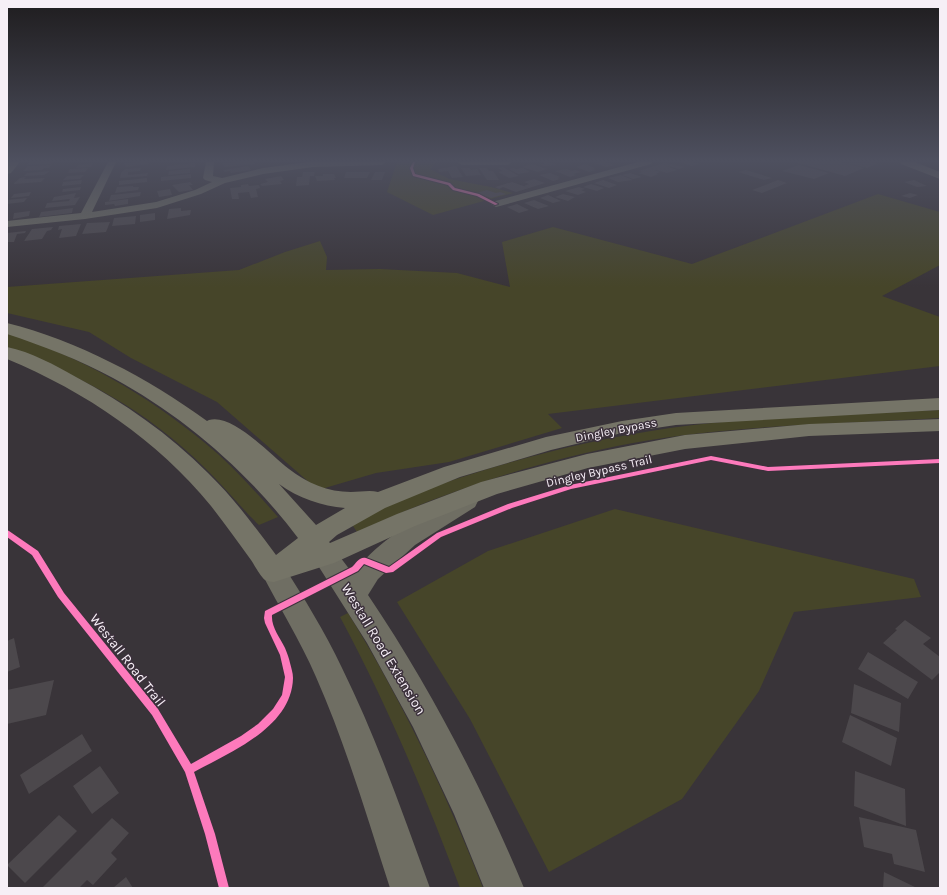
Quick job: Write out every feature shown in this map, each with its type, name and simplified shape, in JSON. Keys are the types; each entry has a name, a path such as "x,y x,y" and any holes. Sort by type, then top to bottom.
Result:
{"highway":[{"name":"Westall Road Extension","path":"7,328 56,344 96,362 121,374 171,405 200,426 235,456 266,486 319,548"},
{"path":"7,352 28,360 76,384 154,436 187,465 220,501 240,525 274,572 319,548"},
{"name":"Dingley Bypass","path":"319,548 352,515 390,495 452,472 498,457 546,444 622,427 676,419 940,404"},
{"path":"171,405 215,424 243,442 281,475 314,493 348,502 373,500 390,495"},
{"name":"Dingley Bypass","path":"319,548 406,520 489,488 587,461 685,442 809,430 940,425"}],"main road":[{"path":"353,594 369,572 406,538 489,488"},
{"name":"Westall Road Extension","path":"319,548 353,594 401,672 458,780 504,888"},
{"path":"274,572 294,606 338,692 363,754 410,888"}],"street":[{"path":"85,216 91,204"},
{"path":"7,224 85,216 161,204"}],"shaded area":[{"path":"411,204 474,204 433,215"},
{"path":"852,204 912,204 940,212 940,265 882,296 940,317 940,366 548,414 562,428 449,462 376,473 318,490 217,402 131,358 89,332 7,313 7,287 239,270 285,252 320,241 327,257 326,270 380,269 457,273 510,287 502,242 553,227 692,264"},
{"path":"7,333 34,342 86,365 136,393 160,409 183,425 225,460 278,517 259,525 205,468 161,429 137,412 88,383 7,348"},
{"path":"940,410 940,418 709,432 633,443 597,450 527,468 492,479 424,503 357,532 351,523 380,508 410,496 496,466 620,436 670,428 737,421 805,416"},
{"path":"615,509 914,579 921,597 794,612 759,691 682,799 549,872 470,719 397,602 488,551"},
{"path":"348,613 387,680 422,748 454,817 483,888 460,888 433,819 389,716 340,617"}],"building":[{"path":"47,204 76,204 75,205 45,208"},
{"path":"105,204 128,204 115,206 114,204 105,205"},
{"path":"517,204 529,210 519,213 507,207"},
{"path":"526,204 543,204 549,206 538,209"},
{"path":"73,208 72,213 39,217 41,212"},
{"path":"181,208 181,211 191,210 190,215 167,219 169,209"},
{"path":"30,211 29,216 13,219 14,213"},
{"path":"155,213 155,220 140,222 140,215"},
{"path":"136,216 135,224 112,226 114,218"},
{"path":"110,222 106,232 82,234 87,223"},
{"path":"81,224 76,236 59,238 62,229 58,230 59,226"},
{"path":"53,227 51,230 47,231 42,239 24,241 32,229"},
{"path":"26,231 25,233 17,234 14,242 7,242 7,233"},
{"path":"905,620 931,638 923,644 940,657 940,672 932,680 883,643"},
{"path":"14,638 20,667 7,672 7,641"},
{"path":"868,652 918,682 908,699 858,669"},
{"path":"54,680 46,715 7,724 7,690"},
{"path":"854,684 901,703 899,732 851,713"},
{"path":"850,715 897,738 891,766 842,742"},
{"path":"82,734 92,751 29,794 20,775"},
{"path":"100,766 119,793 92,814 73,786"},
{"path":"855,771 905,789 906,826 854,806"},
{"path":"59,815 77,831 25,883 7,865"},
{"path":"859,817 916,830 925,872 894,864 892,854 864,847"},
{"path":"112,818 129,833 111,853 117,859 93,885 87,880 79,888 42,888"},
{"path":"884,872 917,888 883,888"},
{"path":"126,877 133,888 113,888"}],"cycle path":[{"name":"Dingley Bypass Trail","path":"189,770 225,751 262,727 276,712 286,696 289,677 284,655 269,623 268,613 355,569 363,560 386,570 390,570 439,535 510,506 570,487 711,458 768,469 940,461"},
{"name":"Westall Road Trail","path":"7,533 35,553 61,595 155,712 189,770 210,834 224,888"}]}
